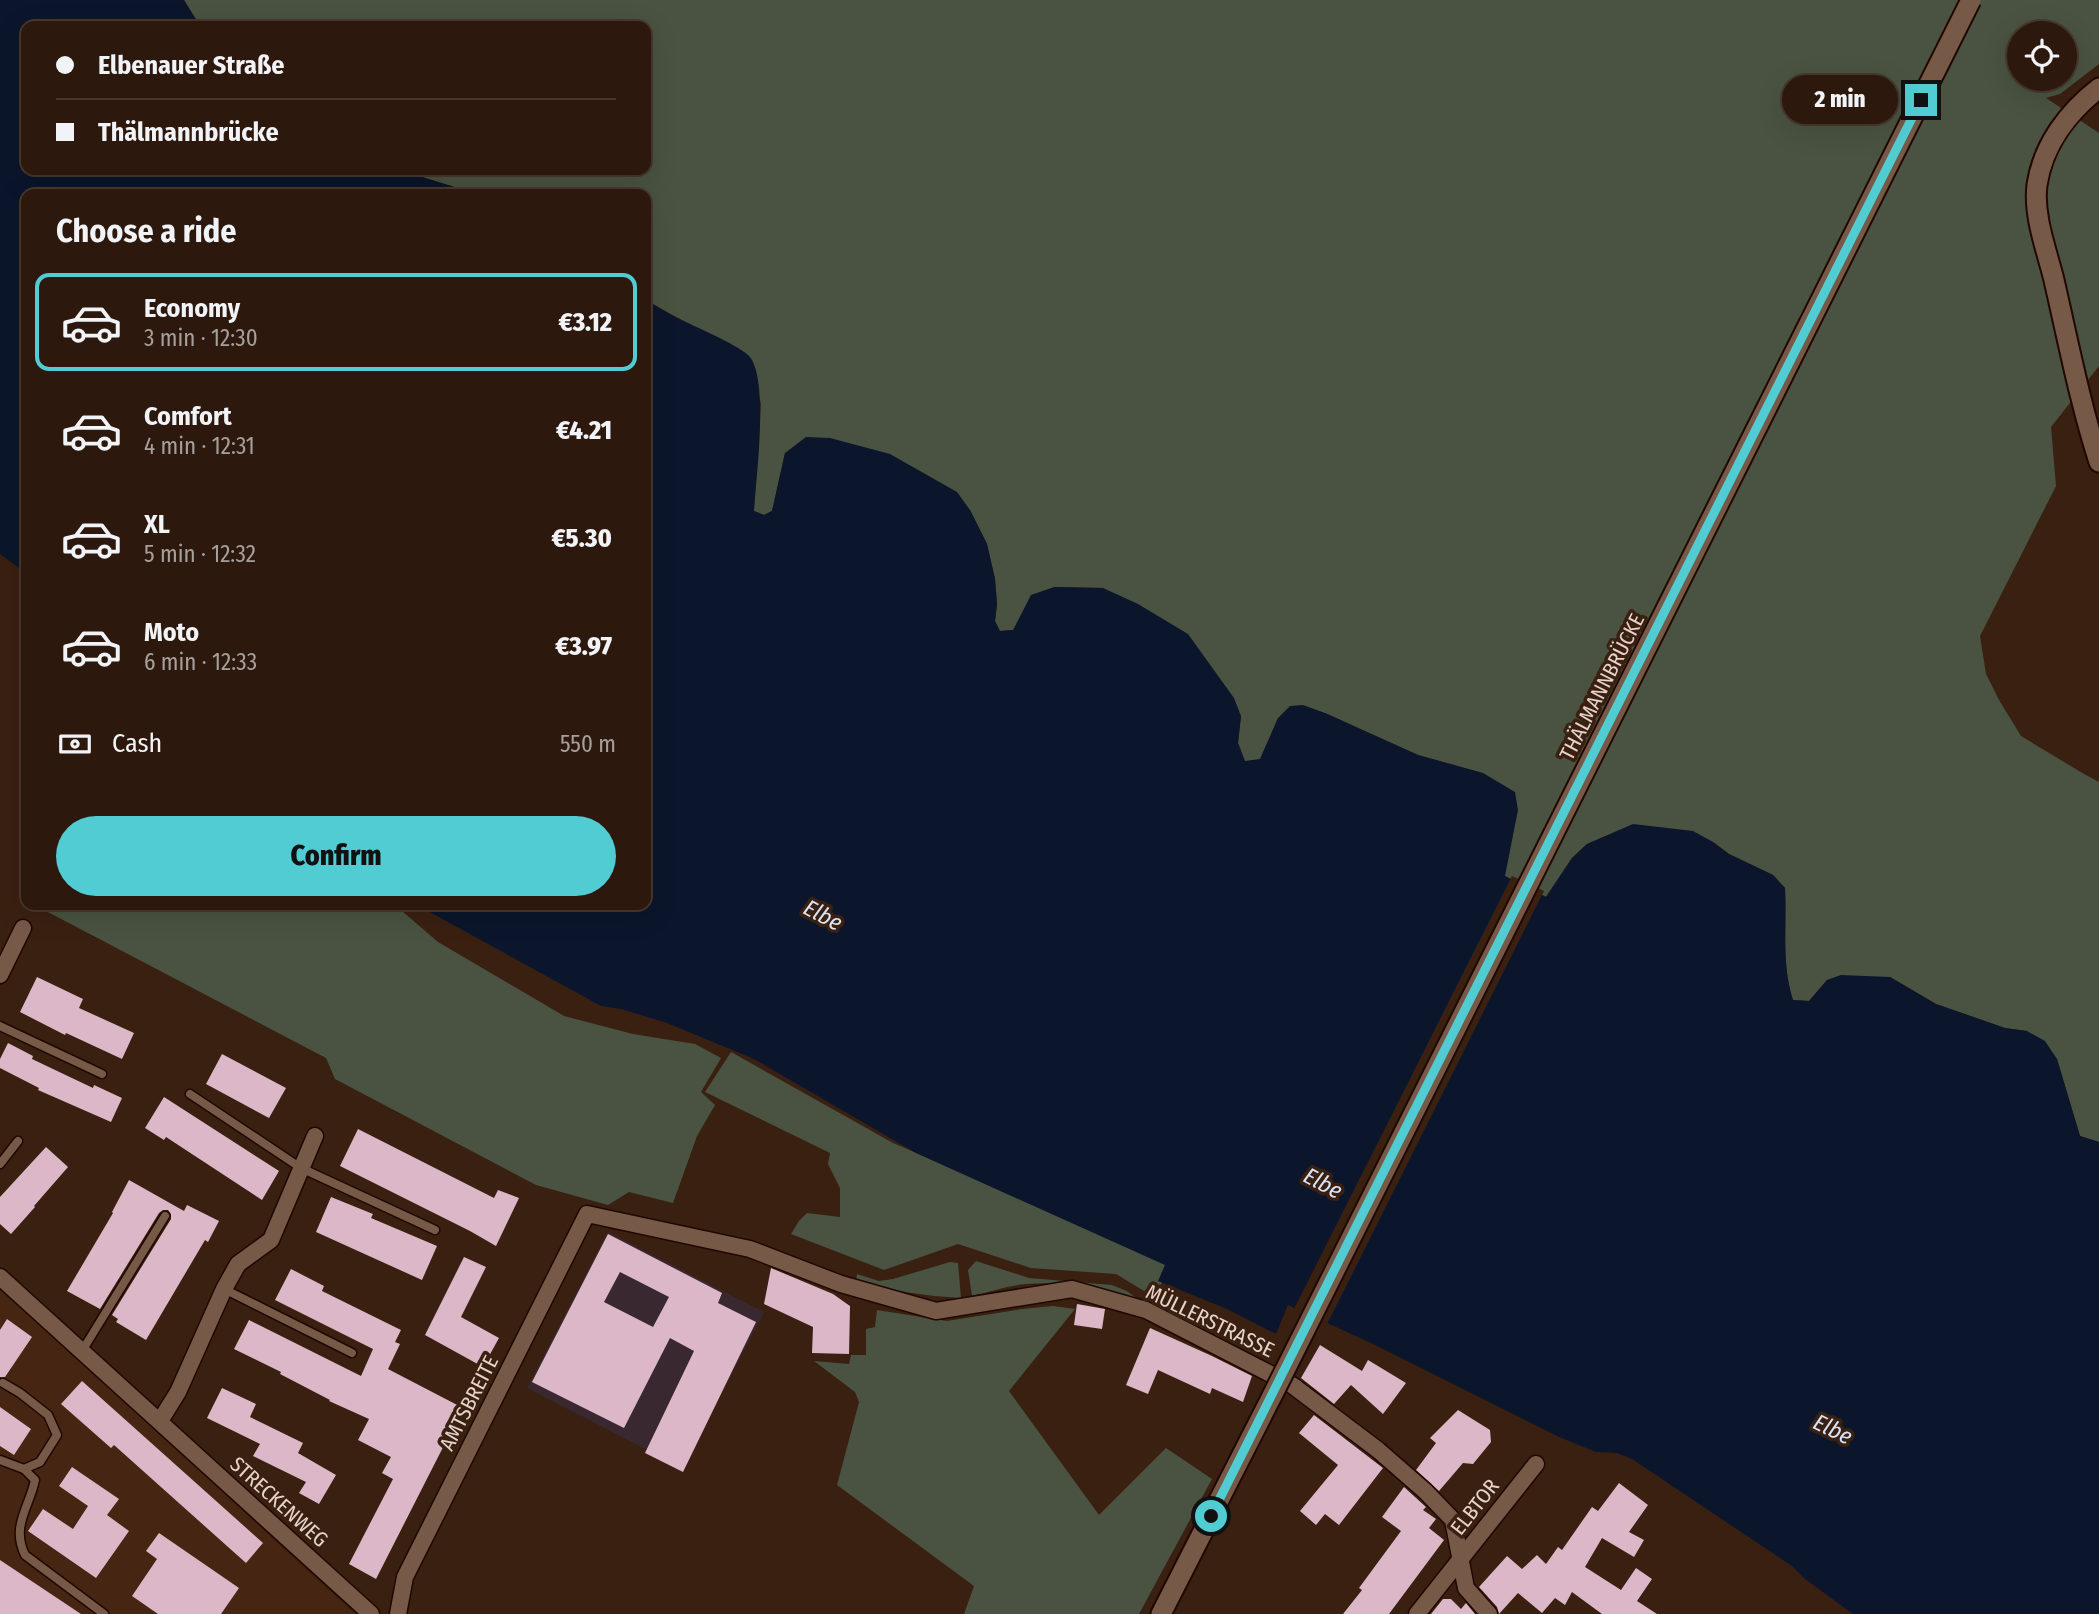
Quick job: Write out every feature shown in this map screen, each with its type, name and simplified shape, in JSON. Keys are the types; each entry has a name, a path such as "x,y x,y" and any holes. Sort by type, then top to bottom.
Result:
{"street":[{"name":"THÄLMANNBRÜCKE","path":"1161,1614 1971,0"},
{"path":"2099,88 2075,110 2052,138 2037,186 2043,233 2099,462"},
{"path":"0,975 23,928"},
{"path":"160,1421 178,1392 238,1264 271,1240 315,1136"},
{"name":"MÜLLERSTRASSE","path":"587,1214 750,1249 841,1284 936,1311 1072,1289 1146,1310 1292,1385 1378,1450 1425,1491 1452,1520 1461,1559"},
{"name":"AMTSBREITE","path":"398,1614 405,1577 587,1214"},
{"name":"STRECKENWEG","path":"0,1277 370,1614"},
{"name":"ELBTOR","path":"1489,1614 1466,1588 1461,1559 1536,1464"},
{"path":"1417,1614 1461,1559"}],"lane":[{"path":"0,1027 102,1074"},
{"path":"190,1094 301,1168 435,1230"},
{"path":"0,1164 18,1141"},
{"path":"82,1352 165,1216"},
{"path":"224,1289 352,1353"},
{"path":"3,1383 48,1415 57,1435 40,1462 24,1469"},
{"path":"0,1460 24,1469 35,1480 18,1533 25,1555 104,1614"}],"shaded area":[{"path":"608,1232 764,1312 682,1468 527,1388"},
{"path":"0,1286 296,1560 355,1614 0,1614"}],"green space":[{"path":"184,0 2099,0 2099,64 2077,81 2077,21 2007,21 2007,91 2064,91 2046,98 2099,133 2099,366 2051,427 2056,486 1980,636 1986,674 2021,736 2099,782 2099,1142 2080,1136 2057,1059 2027,1031 2005,1028 1936,1004 1890,977 1827,980 1809,1001 1793,1000 1786,958 1785,888 1773,875 1729,854 1713,842 1606,836 1587,844 1572,858 1546,897 1505,876 1482,773 1418,755 1325,713 1278,718 1260,760 1245,762 1238,743 1241,716 1103,588 1054,587 1013,630 1000,631 995,621 995,579 987,544 970,510 785,453 772,511 764,515 754,511 761,404 749,356 651,303 651,189 461,189 419,176 403,175 651,175 651,21 197,21"},
{"path":"401,910 438,942 564,1016 633,1034 695,1044 721,1058 701,1092 715,1105 697,1136 673,1203 629,1192 608,1205 536,1185 335,1079 326,1058 46,911"},
{"path":"731,1052 893,1143 1173,1263 1154,1297 1116,1274 1031,1268 958,1244 884,1270 791,1234 807,1213 840,1217 840,1188 828,1164 830,1153 705,1092"},
{"path":"976,1261 1029,1278 1112,1285 1127,1291 1143,1303 1100,1289 1056,1283 1018,1285 972,1296 968,1270"},
{"path":"950,1262 958,1263 961,1298 908,1292 856,1280 857,1274 879,1281 893,1279"},
{"path":"1053,1306 1075,1309 1009,1391 1099,1515 1166,1448 1212,1479 1139,1614 964,1614 974,1586 837,1485 859,1402 855,1392 814,1361 849,1364 851,1355 866,1355 866,1329 875,1327 877,1310 947,1321"}],"water":[{"path":"0,0 184,0 197,21 21,21 21,175 403,175 419,176 461,189 21,189 21,569 0,554"},
{"name":"Elbe","path":"651,303 745,353 756,369 760,408 754,511 764,515 772,511 785,453 806,437 830,438 890,454 957,492 970,510 987,544 995,579 995,621 1000,631 1013,630 1031,595 1054,587 1103,588 1138,604 1188,634 1234,698 1241,716 1238,743 1245,761 1260,759 1278,718 1290,706 1303,705 1418,755 1483,773 1515,792 1518,810 1505,876 1546,897 1572,858 1587,844 1633,824 1693,831 1729,854 1773,875 1785,888 1787,972 1793,1000 1809,1001 1827,980 1841,975 1890,977 1936,1004 2005,1028 2027,1031 2045,1041 2057,1059 2080,1136 2099,1142 2099,1614 1853,1614 1805,1579 1792,1566 1632,1459 1617,1453 1596,1452 1559,1437 1373,1344 1288,1305 1276,1334 1227,1309 1158,1281 1165,1265 916,1153 754,1059 667,1023 601,1006 426,910 651,910"}],"pier":[{"path":"1512,876 1544,891 1326,1326 1293,1311"}],"building":[{"path":"37,977 83,999 79,1008 134,1033 122,1059 20,1012"},
{"path":"8,1043 33,1056 32,1059 93,1088 94,1085 122,1098 111,1122 38,1090 39,1088 0,1068 0,1059"},
{"path":"222,1054 286,1088 269,1118 206,1084"},
{"path":"164,1097 279,1171 262,1200 166,1137 164,1140 145,1128"},
{"path":"358,1129 494,1198 498,1190 519,1198 496,1246 340,1166"},
{"path":"46,1147 68,1167 11,1234 0,1224 0,1197"},
{"path":"129,1180 184,1211 187,1205 219,1221 146,1340 116,1322 118,1319 112,1315 171,1219 168,1210 159,1213 100,1309 67,1291 113,1213"},
{"path":"331,1197 373,1214 371,1218 437,1246 422,1280 316,1232"},
{"path":"608,1234 722,1293 718,1303 756,1322 683,1472 645,1453 694,1351 670,1338 624,1428 532,1382","holes":["620,1272 669,1297 653,1327 604,1302"]},
{"path":"464,1257 486,1267 461,1317 499,1338 483,1367 425,1335"},
{"path":"771,1268 833,1294 850,1306 849,1354 812,1353 813,1327 764,1304"},
{"path":"291,1269 324,1286 322,1291 401,1330 395,1342 400,1344 388,1369 463,1408 376,1579 349,1564 393,1479 382,1473 391,1457 358,1440 369,1419 329,1401 280,1374 281,1372 234,1349 249,1320 361,1376 373,1349 275,1300"},
{"path":"1077,1304 1105,1309 1102,1329 1074,1325"},
{"path":"7,1319 32,1337 5,1377 0,1377 0,1330"},
{"path":"1150,1328 1252,1376 1243,1402 1212,1388 1210,1394 1158,1370 1148,1394 1126,1385"},
{"path":"1320,1345 1362,1371 1368,1360 1406,1383 1383,1414 1351,1385 1334,1404 1301,1378"},
{"path":"82,1381 263,1543 246,1563 114,1445 111,1448 61,1404"},
{"path":"222,1388 256,1404 250,1417 303,1443 298,1453 336,1475 319,1504 299,1493 306,1482 253,1456 260,1444 207,1418"},
{"path":"0,1407 31,1429 14,1455 0,1446"},
{"path":"1458,1410 1490,1430 1491,1442 1473,1464 1463,1463 1439,1491 1416,1470 1436,1443 1430,1438"},
{"path":"1314,1415 1383,1468 1339,1525 1325,1514 1316,1525 1300,1511 1338,1465 1299,1433"},
{"path":"72,1467 119,1499 107,1515 129,1531 96,1578 28,1531 43,1509 73,1529 88,1506 59,1486"},
{"path":"1619,1483 1648,1505 1629,1532 1644,1540 1634,1557 1602,1538 1585,1567 1621,1590 1636,1568 1652,1579 1637,1601 1657,1614 1602,1614 1572,1592 1565,1605 1555,1598 1542,1613 1518,1593 1499,1614 1497,1607 1479,1587 1507,1556 1522,1569 1537,1555 1546,1564 1558,1547 1562,1550 1592,1507 1598,1511"},
{"path":"1404,1487 1426,1507 1423,1510 1436,1519 1429,1528 1444,1540 1389,1614 1343,1614 1401,1531 1382,1517"},
{"path":"159,1533 239,1588 221,1614 158,1614 132,1596 157,1559 146,1551"},
{"path":"0,1560 81,1614 0,1614"},
{"path":"1443,1599 1451,1599 1461,1609 1466,1603 1475,1614 1431,1614"}],"route":[{"path":"1211,1516 1921,100"}]}
